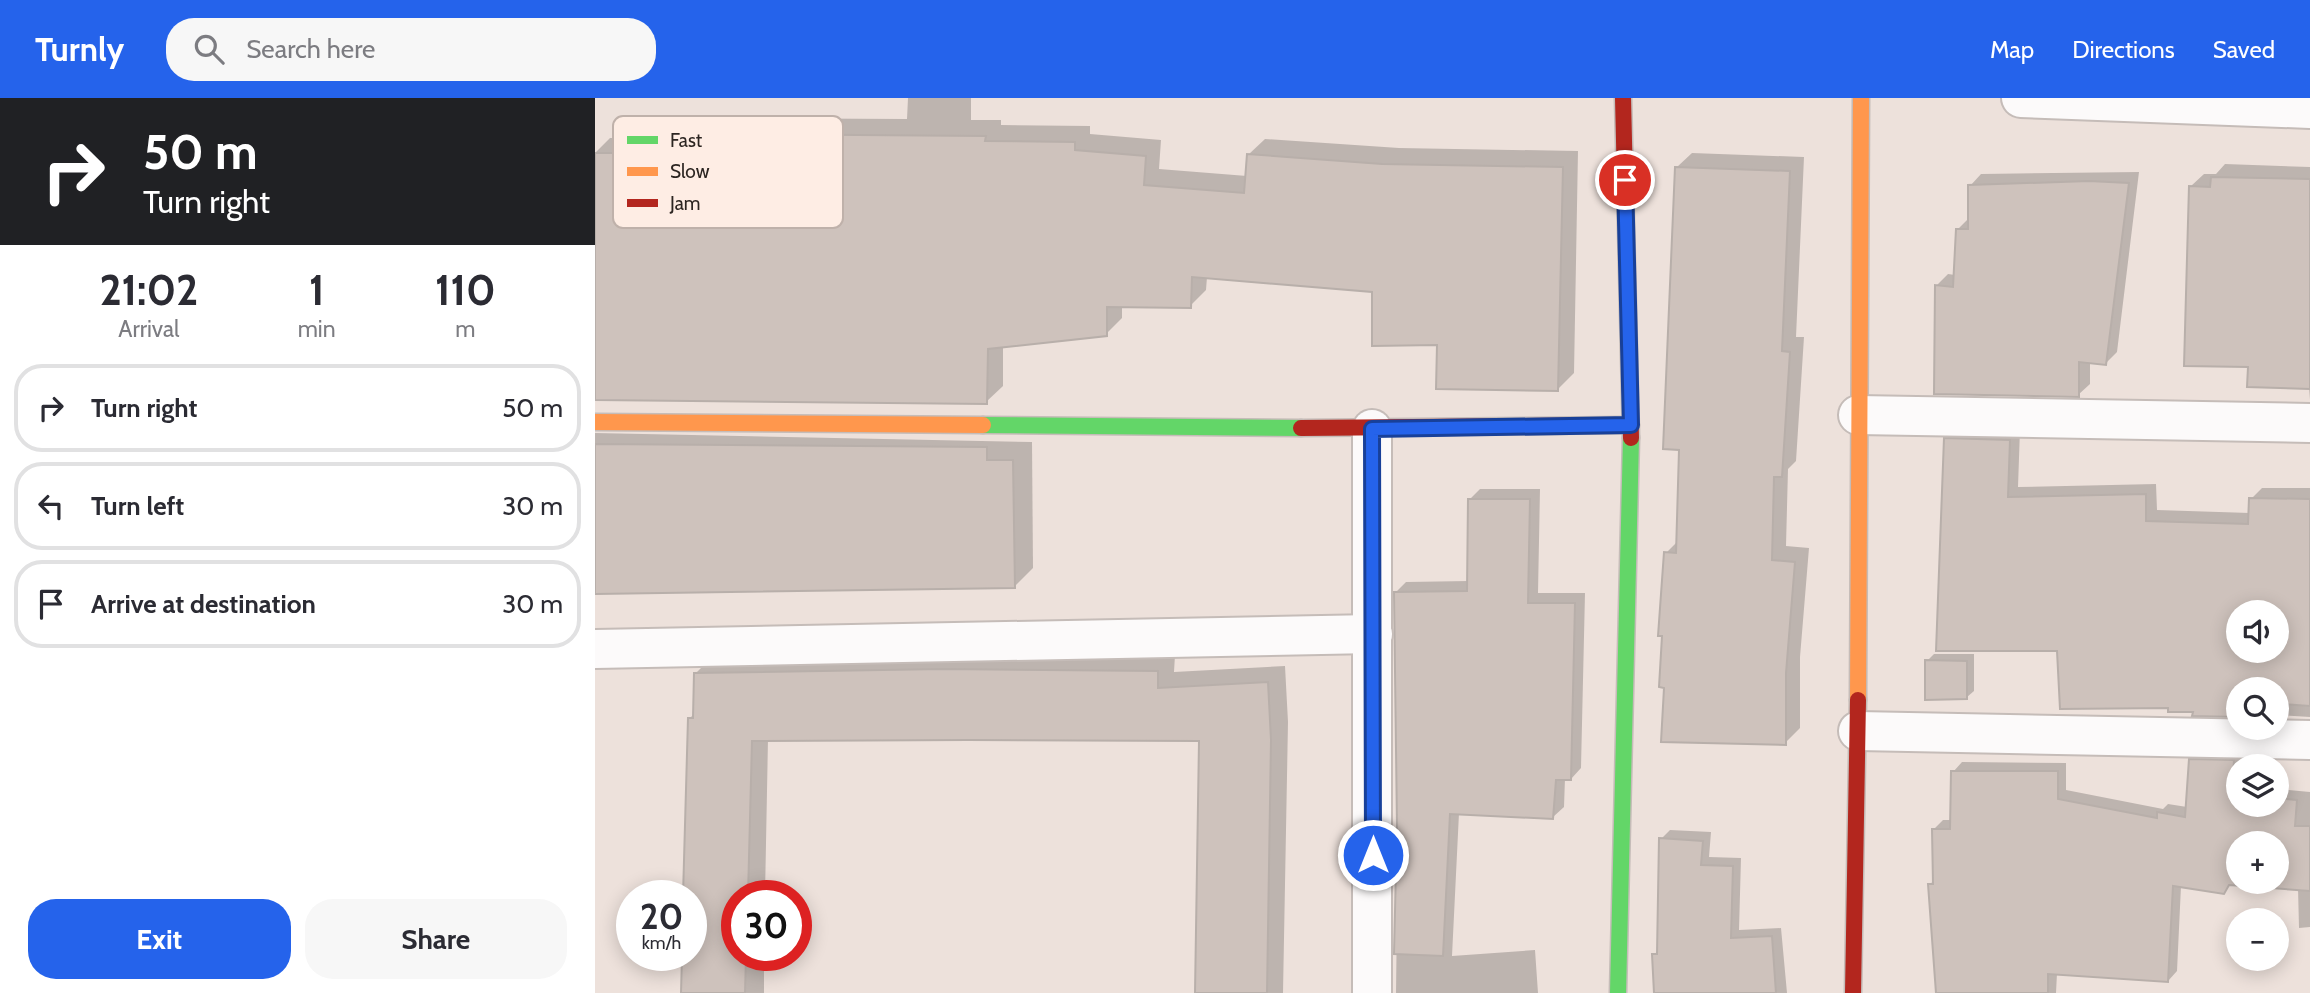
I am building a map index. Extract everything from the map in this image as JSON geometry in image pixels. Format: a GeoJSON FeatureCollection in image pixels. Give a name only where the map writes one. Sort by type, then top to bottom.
{"type":"FeatureCollection","features":[{"type":"Feature","properties":{"kind":"street"},"geometry":{"type":"LineString","coordinates":[[1618,993],[1631,425],[1623,98]]}},
{"type":"Feature","properties":{"kind":"street"},"geometry":{"type":"LineString","coordinates":[[1853,993],[1858,731],[1861,98]]}},
{"type":"Feature","properties":{"kind":"street"},"geometry":{"type":"LineString","coordinates":[[2021,98],[2310,109]]}},
{"type":"Feature","properties":{"kind":"street"},"geometry":{"type":"LineString","coordinates":[[1859,415],[2310,423]]}},
{"type":"Feature","properties":{"kind":"street"},"geometry":{"type":"LineString","coordinates":[[595,422],[1372,429],[1631,425]]}},
{"type":"Feature","properties":{"kind":"street"},"geometry":{"type":"LineString","coordinates":[[1372,429],[1372,993]]}},
{"type":"Feature","properties":{"kind":"street"},"geometry":{"type":"LineString","coordinates":[[595,649],[1373,634]]}},
{"type":"Feature","properties":{"kind":"street"},"geometry":{"type":"LineString","coordinates":[[1858,731],[2310,740]]}},
{"type":"Feature","properties":{"kind":"building"},"geometry":{"type":"Polygon","coordinates":[[[843,135],[986,136],[985,141],[1075,142],[1075,150],[1146,156],[1144,185],[1244,193],[1247,154],[1382,164],[1563,167],[1558,391],[1436,389],[1437,345],[1372,346],[1372,292],[1192,277],[1191,308],[1107,307],[1107,336],[988,349],[987,404],[595,400],[595,153],[613,153],[613,228],[843,228],[843,135]]]}},
{"type":"Feature","properties":{"kind":"building"},"geometry":{"type":"Polygon","coordinates":[[[1675,167],[1790,171],[1782,351],[1790,352],[1782,477],[1774,477],[1772,560],[1795,562],[1786,673],[1786,745],[1661,742],[1664,688],[1659,687],[1662,636],[1658,636],[1664,552],[1676,553],[1679,450],[1663,449],[1675,167]]]}},
{"type":"Feature","properties":{"kind":"building"},"geometry":{"type":"Polygon","coordinates":[[[2211,177],[2310,179],[2310,389],[2247,387],[2248,367],[2184,366],[2189,186],[2210,187],[2211,177]]]}},
{"type":"Feature","properties":{"kind":"building"},"geometry":{"type":"Polygon","coordinates":[[[2089,181],[2129,183],[2106,365],[2079,362],[2079,397],[1934,394],[1935,285],[1953,287],[1956,229],[1968,229],[1968,185],[2089,181]]]}},
{"type":"Feature","properties":{"kind":"building"},"geometry":{"type":"Polygon","coordinates":[[[1944,438],[2010,440],[2008,497],[2146,494],[2146,521],[2248,524],[2249,498],[2310,499],[2310,706],[2289,704],[2289,677],[2226,677],[2226,717],[2192,716],[2193,712],[2168,712],[2168,708],[2060,709],[2057,651],[1936,651],[1944,438]]]}},
{"type":"Feature","properties":{"kind":"building"},"geometry":{"type":"Polygon","coordinates":[[[595,444],[987,447],[987,460],[1013,460],[1015,588],[595,594],[595,444]]]}},
{"type":"Feature","properties":{"kind":"building"},"geometry":{"type":"Polygon","coordinates":[[[1468,499],[1530,499],[1528,603],[1575,603],[1571,780],[1556,780],[1553,819],[1450,814],[1443,956],[1394,954],[1397,827],[1394,592],[1467,591],[1468,499]]]}},
{"type":"Feature","properties":{"kind":"building"},"geometry":{"type":"Polygon","coordinates":[[[1925,660],[1967,661],[1967,699],[1925,700],[1925,660]]]}},
{"type":"Feature","properties":{"kind":"building"},"geometry":{"type":"Polygon","coordinates":[[[943,669],[1158,671],[1158,688],[1268,682],[1271,740],[1267,993],[1195,993],[1199,741],[968,740],[752,741],[748,880],[721,880],[721,971],[746,971],[745,993],[681,993],[682,971],[707,971],[707,880],[683,880],[688,718],[693,718],[694,673],[943,669]]]}},
{"type":"Feature","properties":{"kind":"building"},"geometry":{"type":"Polygon","coordinates":[[[2189,759],[2226,760],[2226,817],[2289,817],[2289,799],[2297,800],[2295,826],[2310,826],[2310,891],[2289,889],[2289,831],[2226,831],[2224,894],[2173,886],[2168,982],[2048,974],[2048,993],[1936,993],[1928,884],[1933,884],[1932,829],[1950,829],[1951,771],[2058,771],[2058,799],[2157,818],[2157,812],[2185,817],[2189,759]]]}},
{"type":"Feature","properties":{"kind":"building"},"geometry":{"type":"Polygon","coordinates":[[[1659,838],[1703,841],[1701,865],[1733,866],[1731,938],[1772,936],[1776,993],[1654,993],[1652,954],[1657,954],[1659,838]]]}},
{"type":"Feature","properties":{"kind":"traffic: fast"},"geometry":{"type":"LineString","coordinates":[[983,425],[1301,428]]}},
{"type":"Feature","properties":{"kind":"traffic: fast"},"geometry":{"type":"LineString","coordinates":[[1618,993],[1631,438]]}},
{"type":"Feature","properties":{"kind":"traffic: slow"},"geometry":{"type":"LineString","coordinates":[[1858,700],[1861,98]]}},
{"type":"Feature","properties":{"kind":"traffic: slow"},"geometry":{"type":"LineString","coordinates":[[595,422],[983,425]]}},
{"type":"Feature","properties":{"kind":"traffic: jam"},"geometry":{"type":"LineString","coordinates":[[1623,98],[1631,438]]}},
{"type":"Feature","properties":{"kind":"traffic: jam"},"geometry":{"type":"LineString","coordinates":[[1301,428],[1631,425]]}},
{"type":"Feature","properties":{"kind":"traffic: jam"},"geometry":{"type":"LineString","coordinates":[[1853,993],[1858,700]]}},
{"type":"Feature","properties":{"kind":"route"},"geometry":{"type":"LineString","coordinates":[[1373,855],[1372,429],[1631,425],[1625,180]]}}]}
